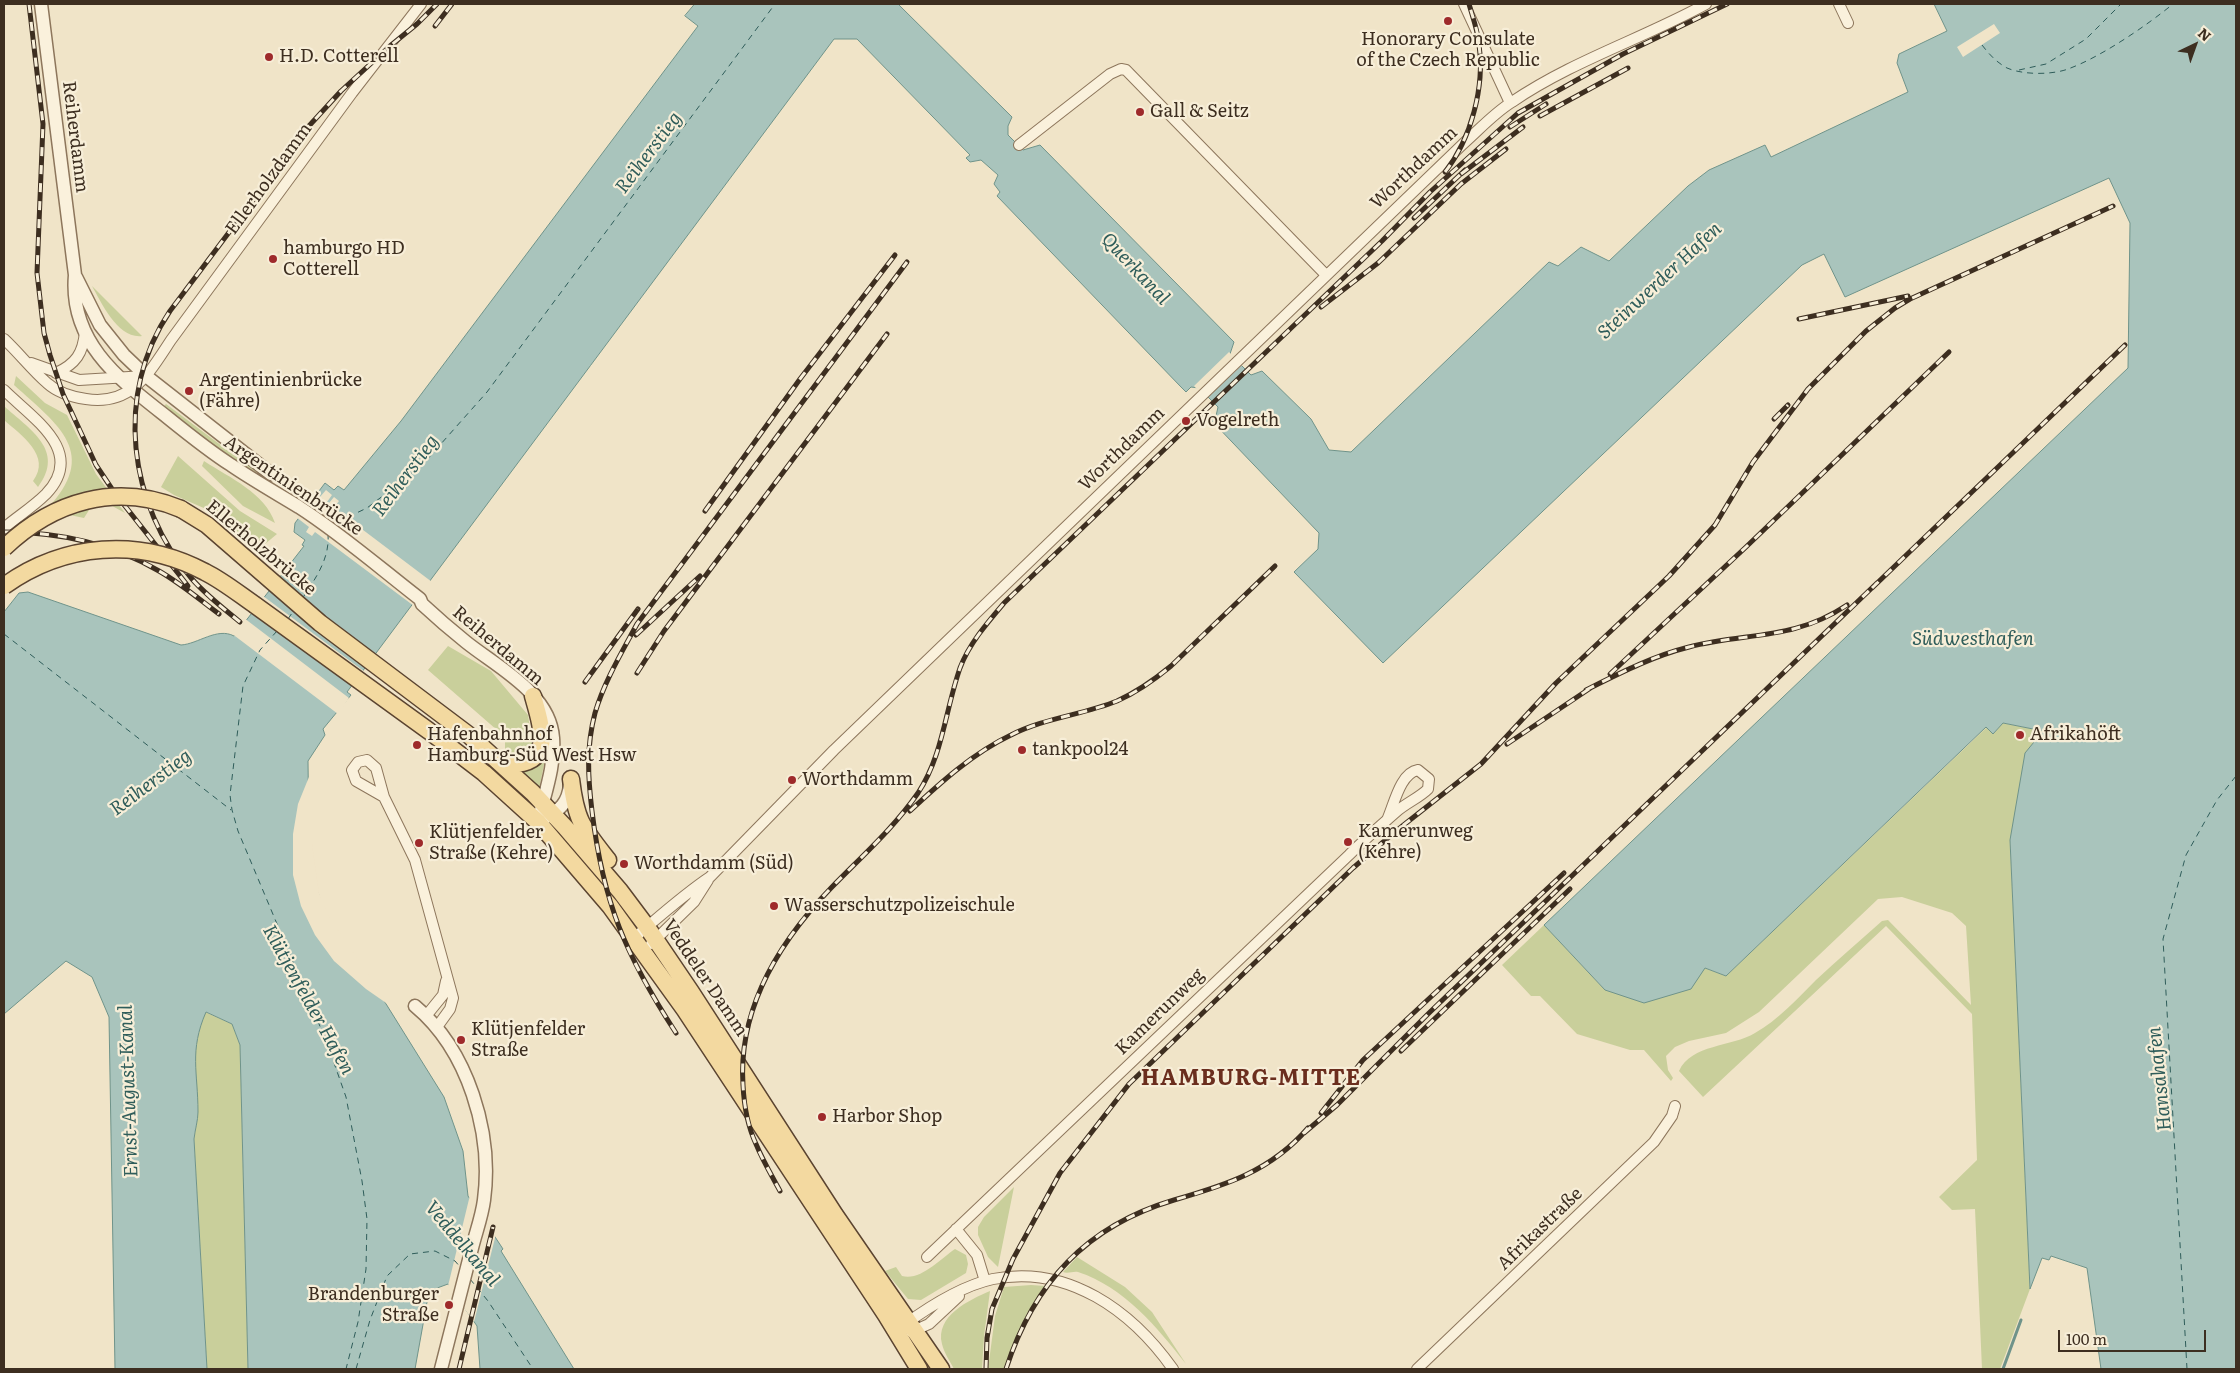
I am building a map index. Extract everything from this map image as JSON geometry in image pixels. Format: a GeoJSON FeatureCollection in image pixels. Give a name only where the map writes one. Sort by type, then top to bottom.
{"type":"FeatureCollection","features":[{"type":"Feature","properties":{"kind":"main road","name":"Ellerholzbrücke"},"geometry":{"type":"LineString","coordinates":[[4,548],[23,530],[70,505],[89,500],[122,497],[160,502],[181,510],[207,525],[320,623],[374,664]]}},
{"type":"Feature","properties":{"kind":"main road","name":"Veddeler Damm"},"geometry":{"type":"LineString","coordinates":[[4,586],[37,566],[72,554],[103,549],[156,553],[182,561],[218,579],[418,723],[484,773],[538,822],[610,906],[907,1328],[940,1369]]}},
{"type":"Feature","properties":{"kind":"main road","name":"Veddeler Damm"},"geometry":{"type":"LineString","coordinates":[[374,664],[439,712],[502,764],[548,808],[635,910],[907,1328],[919,1369]]}},
{"type":"Feature","properties":{"kind":"main road"},"geometry":{"type":"LineString","coordinates":[[502,764],[525,764],[538,753],[542,733],[533,696]]}},
{"type":"Feature","properties":{"kind":"main road"},"geometry":{"type":"LineString","coordinates":[[571,779],[574,805],[580,823],[614,868],[635,910]]}},
{"type":"Feature","properties":{"kind":"street","name":"Reiherdamm"},"geometry":{"type":"LineString","coordinates":[[41,4],[75,275],[76,301],[85,332],[102,360],[132,390]]}},
{"type":"Feature","properties":{"kind":"street","name":"Ellerholzdamm"},"geometry":{"type":"LineString","coordinates":[[132,390],[171,340],[352,93],[421,4]]}},
{"type":"Feature","properties":{"kind":"street"},"geometry":{"type":"LineString","coordinates":[[1464,4],[1510,103]]}},
{"type":"Feature","properties":{"kind":"street","name":"Worthdamm"},"geometry":{"type":"LineString","coordinates":[[638,944],[651,934],[686,892],[710,876],[834,750],[1444,161],[1510,103],[1574,66],[1706,4]]}},
{"type":"Feature","properties":{"kind":"street"},"geometry":{"type":"LineString","coordinates":[[1839,4],[1848,23]]}},
{"type":"Feature","properties":{"kind":"street"},"geometry":{"type":"LineString","coordinates":[[1019,145],[1110,74],[1121,69],[1131,74],[1326,275]]}},
{"type":"Feature","properties":{"kind":"street","name":"Reiherdamm"},"geometry":{"type":"LineString","coordinates":[[75,275],[100,325],[118,348],[144,374]]}},
{"type":"Feature","properties":{"kind":"street"},"geometry":{"type":"LineString","coordinates":[[56,373],[70,366],[80,355],[85,332]]}},
{"type":"Feature","properties":{"kind":"street"},"geometry":{"type":"LineString","coordinates":[[4,339],[48,384],[63,394],[99,400],[117,397],[132,390]]}},
{"type":"Feature","properties":{"kind":"street"},"geometry":{"type":"LineString","coordinates":[[26,361],[78,380],[118,378],[144,374]]}},
{"type":"Feature","properties":{"kind":"street","name":"Argentinienbrücke"},"geometry":{"type":"LineString","coordinates":[[144,374],[271,474]]}},
{"type":"Feature","properties":{"kind":"street"},"geometry":{"type":"LineString","coordinates":[[4,390],[53,438],[59,450],[60,463],[57,477],[47,493],[4,528]]}},
{"type":"Feature","properties":{"kind":"street","name":"Argentinienbrücke"},"geometry":{"type":"LineString","coordinates":[[132,390],[230,464],[300,508],[420,599],[433,614]]}},
{"type":"Feature","properties":{"kind":"street","name":"Reiherdamm"},"geometry":{"type":"LineString","coordinates":[[433,614],[533,696],[549,719],[553,738],[548,808]]}},
{"type":"Feature","properties":{"kind":"street","name":"Kamerunweg"},"geometry":{"type":"LineString","coordinates":[[927,1257],[1310,892],[1388,820],[1428,789],[1429,779],[1425,774],[1418,770],[1413,771],[1405,778],[1388,820]]}},
{"type":"Feature","properties":{"kind":"street"},"geometry":{"type":"LineString","coordinates":[[538,822],[548,808],[565,803],[569,794],[571,779]]}},
{"type":"Feature","properties":{"kind":"street"},"geometry":{"type":"LineString","coordinates":[[384,797],[415,860],[446,980],[452,993],[452,1004],[436,1027]]}},
{"type":"Feature","properties":{"kind":"street","name":"Worthdamm"},"geometry":{"type":"LineString","coordinates":[[638,944],[694,902],[710,876]]}},
{"type":"Feature","properties":{"kind":"street"},"geometry":{"type":"LineString","coordinates":[[426,1016],[443,995],[446,980]]}},
{"type":"Feature","properties":{"kind":"street"},"geometry":{"type":"LineString","coordinates":[[415,1006],[436,1027],[462,1068],[477,1112],[485,1161],[485,1187],[482,1210],[441,1369]]}},
{"type":"Feature","properties":{"kind":"street","name":"Afrikastraße"},"geometry":{"type":"LineString","coordinates":[[1417,1369],[1654,1142],[1672,1116],[1675,1106]]}},
{"type":"Feature","properties":{"kind":"street"},"geometry":{"type":"LineString","coordinates":[[956,1230],[977,1255],[985,1281]]}},
{"type":"Feature","properties":{"kind":"street"},"geometry":{"type":"LineString","coordinates":[[907,1328],[936,1318],[968,1288],[985,1281],[1004,1278],[1037,1277],[1060,1280],[1086,1291],[1112,1306],[1131,1321],[1173,1369]]}},
{"type":"Feature","properties":{"kind":"green space"},"geometry":{"type":"Polygon","coordinates":[[[92,286],[142,336],[125,332],[118,326],[106,311],[92,286]]]}},
{"type":"Feature","properties":{"kind":"green space"},"geometry":{"type":"Polygon","coordinates":[[[16,376],[45,403],[67,415],[96,474],[125,513],[105,502],[91,507],[84,518],[46,510],[62,490],[70,472],[72,456],[67,441],[58,427],[14,385],[16,376]]]}},
{"type":"Feature","properties":{"kind":"green space"},"geometry":{"type":"Polygon","coordinates":[[[166,404],[230,452],[257,469],[259,474],[228,456],[163,407],[166,404]]]}},
{"type":"Feature","properties":{"kind":"green space"},"geometry":{"type":"Polygon","coordinates":[[[4,406],[33,432],[41,441],[46,451],[48,462],[46,474],[38,487],[33,481],[38,472],[39,463],[37,455],[26,439],[4,420],[4,406]]]}},
{"type":"Feature","properties":{"kind":"green space"},"geometry":{"type":"Polygon","coordinates":[[[178,456],[240,511],[277,534],[265,544],[246,539],[206,509],[161,487],[178,456]]]}},
{"type":"Feature","properties":{"kind":"green space"},"geometry":{"type":"Polygon","coordinates":[[[204,461],[246,487],[263,503],[275,523],[243,506],[202,466],[204,461]]]}},
{"type":"Feature","properties":{"kind":"green space"},"geometry":{"type":"Polygon","coordinates":[[[448,646],[491,671],[528,715],[533,748],[512,759],[505,754],[505,737],[428,670],[448,646]]]}},
{"type":"Feature","properties":{"kind":"green space"},"geometry":{"type":"Polygon","coordinates":[[[2003,723],[2044,731],[2010,840],[2030,1289],[2000,1369],[1982,1369],[1975,1209],[1952,1210],[1939,1197],[1977,1160],[1972,1014],[1886,926],[1703,1097],[1679,1071],[1685,1062],[1702,1051],[1746,1038],[1772,1022],[1882,921],[1888,920],[1971,1005],[1966,926],[1952,913],[1902,897],[1878,899],[1759,1012],[1726,1033],[1689,1041],[1675,1047],[1666,1056],[1668,1070],[1673,1078],[1671,1081],[1644,1050],[1630,1050],[1577,1034],[1540,996],[1531,996],[1502,965],[1544,925],[1605,990],[1705,968],[1726,976],[1987,727],[1993,734],[2003,723]]]}},
{"type":"Feature","properties":{"kind":"green space"},"geometry":{"type":"Polygon","coordinates":[[[547,750],[539,789],[519,770],[547,750]]]}},
{"type":"Feature","properties":{"kind":"green space"},"geometry":{"type":"Polygon","coordinates":[[[205,1012],[232,1024],[240,1045],[248,1369],[207,1369],[194,1139],[198,1113],[194,1054],[205,1012]]]}},
{"type":"Feature","properties":{"kind":"green space"},"geometry":{"type":"Polygon","coordinates":[[[1014,1187],[998,1267],[988,1257],[978,1235],[978,1227],[984,1217],[1014,1187]]]}},
{"type":"Feature","properties":{"kind":"green space"},"geometry":{"type":"Polygon","coordinates":[[[955,1249],[966,1255],[968,1264],[966,1273],[921,1300],[908,1299],[885,1271],[896,1267],[902,1276],[916,1275],[930,1268],[955,1249]]]}},
{"type":"Feature","properties":{"kind":"green space"},"geometry":{"type":"Polygon","coordinates":[[[1077,1257],[1125,1287],[1152,1312],[1186,1364],[1151,1323],[1125,1298],[1095,1279],[1078,1272],[1063,1272],[1077,1257]]]}},
{"type":"Feature","properties":{"kind":"green space"},"geometry":{"type":"Polygon","coordinates":[[[1045,1286],[1027,1314],[1004,1369],[988,1369],[995,1316],[1004,1287],[1045,1286]]]}},
{"type":"Feature","properties":{"kind":"green space"},"geometry":{"type":"Polygon","coordinates":[[[990,1291],[982,1369],[954,1369],[942,1344],[941,1334],[944,1325],[949,1317],[964,1304],[990,1291]]]}},
{"type":"Feature","properties":{"kind":"water"},"geometry":{"type":"Polygon","coordinates":[[[695,4],[898,4],[1012,117],[1008,126],[1008,135],[1023,150],[1040,145],[1234,342],[1230,354],[1251,375],[1262,371],[1311,419],[1329,450],[1351,452],[1549,262],[1558,266],[1581,247],[1609,261],[1688,186],[1709,170],[1765,145],[1771,157],[1908,92],[1897,63],[1899,54],[1947,31],[1934,4],[2236,4],[2236,1369],[2101,1369],[2087,1268],[2051,1256],[2049,1260],[2042,1258],[2030,1289],[2010,840],[2025,753],[2043,731],[2003,723],[1993,734],[1986,727],[1726,976],[1705,968],[1691,989],[1644,1003],[1605,990],[1544,925],[2128,368],[2130,223],[2109,178],[1845,297],[1824,254],[1802,265],[1383,663],[1294,572],[1318,549],[1319,533],[1211,420],[1216,416],[1218,407],[1199,388],[1191,387],[1186,392],[1181,387],[997,196],[1000,192],[994,184],[998,175],[981,160],[970,162],[966,158],[970,155],[857,39],[834,39],[347,692],[351,695],[323,729],[325,735],[308,761],[309,844],[315,885],[328,919],[378,991],[444,1097],[463,1151],[468,1196],[503,1249],[501,1251],[574,1369],[480,1369],[477,1326],[448,1284],[429,1291],[415,1369],[248,1369],[240,1045],[232,1024],[206,1012],[196,1050],[198,1118],[194,1139],[207,1369],[115,1369],[109,1017],[92,977],[66,961],[4,1014],[4,612],[19,593],[28,592],[181,645],[221,633],[234,636],[304,546],[302,545],[305,540],[294,532],[295,523],[325,483],[334,490],[338,486],[344,490],[401,421],[698,26],[685,16],[695,4]]]}},
{"type":"Feature","properties":{"kind":"pier"},"geometry":{"type":"Polygon","coordinates":[[[1994,24],[2000,33],[1963,57],[1957,47],[1994,24]]]}},
{"type":"Feature","properties":{"kind":"pier"},"geometry":{"type":"Polygon","coordinates":[[[1229,352],[1242,365],[1206,399],[1194,386],[1229,352]]]}},
{"type":"Feature","properties":{"kind":"pier"},"geometry":{"type":"Polygon","coordinates":[[[326,490],[332,495],[327,502],[329,503],[334,497],[339,501],[334,508],[432,582],[413,608],[414,606],[315,532],[312,536],[306,532],[309,527],[296,517],[314,493],[320,497],[326,490]]]}},
{"type":"Feature","properties":{"kind":"pier"},"geometry":{"type":"Polygon","coordinates":[[[263,596],[365,672],[354,687],[260,600],[263,596]]]}},
{"type":"Feature","properties":{"kind":"pier"},"geometry":{"type":"Polygon","coordinates":[[[244,618],[349,698],[338,714],[231,633],[244,618]]]}},
{"type":"Feature","properties":{"kind":"pier"},"geometry":{"type":"Polygon","coordinates":[[[311,772],[312,844],[319,893],[331,920],[389,1005],[366,989],[334,961],[315,935],[301,906],[293,875],[293,834],[298,804],[311,772]]]}},
{"type":"Feature","properties":{"kind":"pier"},"geometry":{"type":"Polygon","coordinates":[[[470,1195],[496,1234],[474,1322],[448,1286],[470,1195]]]}},
{"type":"Feature","properties":{"kind":"waterway"},"geometry":{"type":"LineString","coordinates":[[2003,1369],[2021,1320]]}},
{"type":"Feature","properties":{"kind":"ferry route"},"geometry":{"type":"LineString","coordinates":[[326,518],[350,516],[367,508],[384,495],[424,463],[487,392],[775,4]]}},
{"type":"Feature","properties":{"kind":"ferry route"},"geometry":{"type":"LineString","coordinates":[[2019,70],[2046,64],[2086,39],[2121,4]]}},
{"type":"Feature","properties":{"kind":"ferry route"},"geometry":{"type":"LineString","coordinates":[[1982,45],[1990,55],[2007,68],[2021,72],[2038,73],[2061,71],[2081,64],[2109,49],[2173,4]]}},
{"type":"Feature","properties":{"kind":"ferry route"},"geometry":{"type":"LineString","coordinates":[[302,599],[324,560],[327,552],[328,534]]}},
{"type":"Feature","properties":{"kind":"ferry route"},"geometry":{"type":"LineString","coordinates":[[288,619],[294,610]]}},
{"type":"Feature","properties":{"kind":"ferry route"},"geometry":{"type":"LineString","coordinates":[[277,631],[260,650],[243,686],[230,795],[238,831],[327,1043],[346,1097],[362,1181],[367,1219],[366,1269],[358,1322],[346,1369]]}},
{"type":"Feature","properties":{"kind":"ferry route"},"geometry":{"type":"LineString","coordinates":[[4,634],[231,810]]}},
{"type":"Feature","properties":{"kind":"ferry route"},"geometry":{"type":"LineString","coordinates":[[2187,1369],[2163,939],[2186,855],[2217,800],[2236,776]]}},
{"type":"Feature","properties":{"kind":"ferry route"},"geometry":{"type":"LineString","coordinates":[[356,1369],[370,1320],[387,1276],[410,1254],[435,1251],[455,1261],[461,1268]]}},
{"type":"Feature","properties":{"kind":"ferry route"},"geometry":{"type":"LineString","coordinates":[[470,1279],[488,1301],[533,1369]]}},
{"type":"Feature","properties":{"kind":"railway"},"geometry":{"type":"LineString","coordinates":[[29,4],[43,124],[37,273],[44,333],[50,355],[63,394],[96,465],[114,492],[188,586]]}},
{"type":"Feature","properties":{"kind":"railway"},"geometry":{"type":"LineString","coordinates":[[240,622],[192,579],[170,549],[154,517],[142,483],[136,448],[135,412],[141,377],[152,343],[170,311],[308,127],[341,91],[437,4]]}},
{"type":"Feature","properties":{"kind":"railway"},"geometry":{"type":"LineString","coordinates":[[435,26],[452,4]]}},
{"type":"Feature","properties":{"kind":"railway"},"geometry":{"type":"LineString","coordinates":[[1445,172],[1454,159],[1469,128],[1478,95],[1480,78],[1479,45],[1469,4]]}},
{"type":"Feature","properties":{"kind":"railway"},"geometry":{"type":"LineString","coordinates":[[780,1191],[753,1137],[744,1100],[743,1057],[747,1029],[755,1003],[779,954],[812,909],[887,831],[918,793],[933,763],[960,668],[973,642],[985,626],[1004,603],[1382,241],[1430,192],[1518,113],[1623,54],[1727,4]]}},
{"type":"Feature","properties":{"kind":"railway"},"geometry":{"type":"LineString","coordinates":[[1540,116],[1628,68]]}},
{"type":"Feature","properties":{"kind":"railway"},"geometry":{"type":"LineString","coordinates":[[1510,127],[1546,104]]}},
{"type":"Feature","properties":{"kind":"railway"},"geometry":{"type":"LineString","coordinates":[[1461,174],[1523,127]]}},
{"type":"Feature","properties":{"kind":"railway"},"geometry":{"type":"LineString","coordinates":[[1321,307],[1378,263],[1461,184],[1506,149]]}},
{"type":"Feature","properties":{"kind":"railway"},"geometry":{"type":"LineString","coordinates":[[1414,218],[1465,170]]}},
{"type":"Feature","properties":{"kind":"railway"},"geometry":{"type":"LineString","coordinates":[[986,1369],[987,1338],[992,1309],[1013,1259],[1060,1173],[1129,1084],[1353,868],[1396,831],[1481,764],[1556,683],[1669,576],[1715,525],[1753,462],[1808,389],[1866,331],[1895,308],[1910,299],[2113,206]]}},
{"type":"Feature","properties":{"kind":"railway"},"geometry":{"type":"LineString","coordinates":[[705,511],[800,379],[895,255]]}},
{"type":"Feature","properties":{"kind":"railway"},"geometry":{"type":"LineString","coordinates":[[676,1033],[643,979],[630,953],[619,928],[603,874],[592,811],[589,774],[590,738],[595,713],[608,679],[637,624],[907,262]]}},
{"type":"Feature","properties":{"kind":"railway"},"geometry":{"type":"LineString","coordinates":[[1799,319],[1908,296]]}},
{"type":"Feature","properties":{"kind":"railway"},"geometry":{"type":"LineString","coordinates":[[637,673],[664,631],[887,334]]}},
{"type":"Feature","properties":{"kind":"railway"},"geometry":{"type":"LineString","coordinates":[[1872,588],[2125,345]]}},
{"type":"Feature","properties":{"kind":"railway"},"geometry":{"type":"LineString","coordinates":[[1610,674],[1746,547],[1949,352]]}},
{"type":"Feature","properties":{"kind":"railway"},"geometry":{"type":"LineString","coordinates":[[1774,419],[1788,405]]}},
{"type":"Feature","properties":{"kind":"railway"},"geometry":{"type":"LineString","coordinates":[[4,532],[65,537],[103,546],[122,553],[141,561],[167,576],[219,614]]}},
{"type":"Feature","properties":{"kind":"railway"},"geometry":{"type":"LineString","coordinates":[[910,811],[958,769],[997,742],[1037,724],[1117,701],[1145,685],[1171,666],[1275,566]]}},
{"type":"Feature","properties":{"kind":"railway"},"geometry":{"type":"LineString","coordinates":[[636,635],[700,576]]}},
{"type":"Feature","properties":{"kind":"railway"},"geometry":{"type":"LineString","coordinates":[[1304,1133],[1337,1105],[1429,1013],[1877,583]]}},
{"type":"Feature","properties":{"kind":"railway"},"geometry":{"type":"LineString","coordinates":[[1586,690],[1662,655],[1710,642],[1770,634],[1808,625],[1827,617],[1847,605]]}},
{"type":"Feature","properties":{"kind":"railway"},"geometry":{"type":"LineString","coordinates":[[585,682],[638,609]]}},
{"type":"Feature","properties":{"kind":"railway"},"geometry":{"type":"LineString","coordinates":[[1507,744],[1592,687]]}},
{"type":"Feature","properties":{"kind":"railway"},"geometry":{"type":"LineString","coordinates":[[1321,1113],[1363,1060],[1564,873]]}},
{"type":"Feature","properties":{"kind":"railway"},"geometry":{"type":"LineString","coordinates":[[1401,1051],[1570,889]]}},
{"type":"Feature","properties":{"kind":"railway"},"geometry":{"type":"LineString","coordinates":[[1006,1369],[1018,1338],[1032,1310],[1048,1285],[1068,1262],[1090,1242],[1115,1225],[1143,1211],[1229,1182],[1263,1166],[1294,1143],[1308,1128]]}},
{"type":"Feature","properties":{"kind":"railway"},"geometry":{"type":"LineString","coordinates":[[459,1369],[493,1227]]}},
{"type":"Feature","properties":{"kind":"place","name":"Honorary Consulate of the Czech Republic"},"geometry":{"type":"Point","coordinates":[1448,21]}},
{"type":"Feature","properties":{"kind":"place","name":"H.D. Cotterell"},"geometry":{"type":"Point","coordinates":[269,57]}},
{"type":"Feature","properties":{"kind":"place","name":"Gall & Seitz"},"geometry":{"type":"Point","coordinates":[1140,112]}},
{"type":"Feature","properties":{"kind":"place","name":"hamburgo HD Cotterell"},"geometry":{"type":"Point","coordinates":[273,259]}},
{"type":"Feature","properties":{"kind":"place","name":"Argentinienbrücke (Fähre)"},"geometry":{"type":"Point","coordinates":[189,391]}},
{"type":"Feature","properties":{"kind":"place","name":"Vogelreth"},"geometry":{"type":"Point","coordinates":[1186,421]}},
{"type":"Feature","properties":{"kind":"place","name":"Afrikahöft"},"geometry":{"type":"Point","coordinates":[2020,735]}},
{"type":"Feature","properties":{"kind":"place","name":"Hafenbahnhof Hamburg-Süd West Hsw"},"geometry":{"type":"Point","coordinates":[417,745]}},
{"type":"Feature","properties":{"kind":"place","name":"tankpool24"},"geometry":{"type":"Point","coordinates":[1022,750]}},
{"type":"Feature","properties":{"kind":"place","name":"Worthdamm"},"geometry":{"type":"Point","coordinates":[792,780]}},
{"type":"Feature","properties":{"kind":"place","name":"Kamerunweg (Kehre)"},"geometry":{"type":"Point","coordinates":[1348,842]}},
{"type":"Feature","properties":{"kind":"place","name":"Klütjenfelder Straße (Kehre)"},"geometry":{"type":"Point","coordinates":[419,843]}},
{"type":"Feature","properties":{"kind":"place","name":"Worthdamm (Süd)"},"geometry":{"type":"Point","coordinates":[624,864]}},
{"type":"Feature","properties":{"kind":"place","name":"Wasserschutzpolizeischule"},"geometry":{"type":"Point","coordinates":[774,906]}},
{"type":"Feature","properties":{"kind":"place","name":"Klütjenfelder Straße"},"geometry":{"type":"Point","coordinates":[461,1040]}},
{"type":"Feature","properties":{"kind":"place","name":"Harbor Shop"},"geometry":{"type":"Point","coordinates":[822,1117]}},
{"type":"Feature","properties":{"kind":"place","name":"Brandenburger Straße"},"geometry":{"type":"Point","coordinates":[449,1305]}},
{"type":"Feature","properties":{"kind":"district","name":"HAMBURG-MITTE"},"geometry":{"type":"Point","coordinates":[1251,1079]}},
{"type":"Feature","properties":{"kind":"water label","name":"Reiherstieg"},"geometry":{"type":"Point","coordinates":[649,153]}},
{"type":"Feature","properties":{"kind":"water label","name":"Querkanal"},"geometry":{"type":"Point","coordinates":[1135,269]}},
{"type":"Feature","properties":{"kind":"water label","name":"Steinwerder Hafen"},"geometry":{"type":"Point","coordinates":[1660,281]}},
{"type":"Feature","properties":{"kind":"water label","name":"Reiherstieg"},"geometry":{"type":"Point","coordinates":[406,476]}},
{"type":"Feature","properties":{"kind":"water label","name":"Südwesthafen"},"geometry":{"type":"Point","coordinates":[1973,639]}},
{"type":"Feature","properties":{"kind":"water label","name":"Reiherstieg"},"geometry":{"type":"Point","coordinates":[151,783]}},
{"type":"Feature","properties":{"kind":"water label","name":"Klütjenfelder Hafen"},"geometry":{"type":"Point","coordinates":[308,1000]}},
{"type":"Feature","properties":{"kind":"water label","name":"Hansahafen"},"geometry":{"type":"Point","coordinates":[2160,1079]}},
{"type":"Feature","properties":{"kind":"water label","name":"Ernst-August-Kanal"},"geometry":{"type":"Point","coordinates":[129,1091]}},
{"type":"Feature","properties":{"kind":"water label","name":"Veddelkanal"},"geometry":{"type":"Point","coordinates":[462,1244]}}]}
